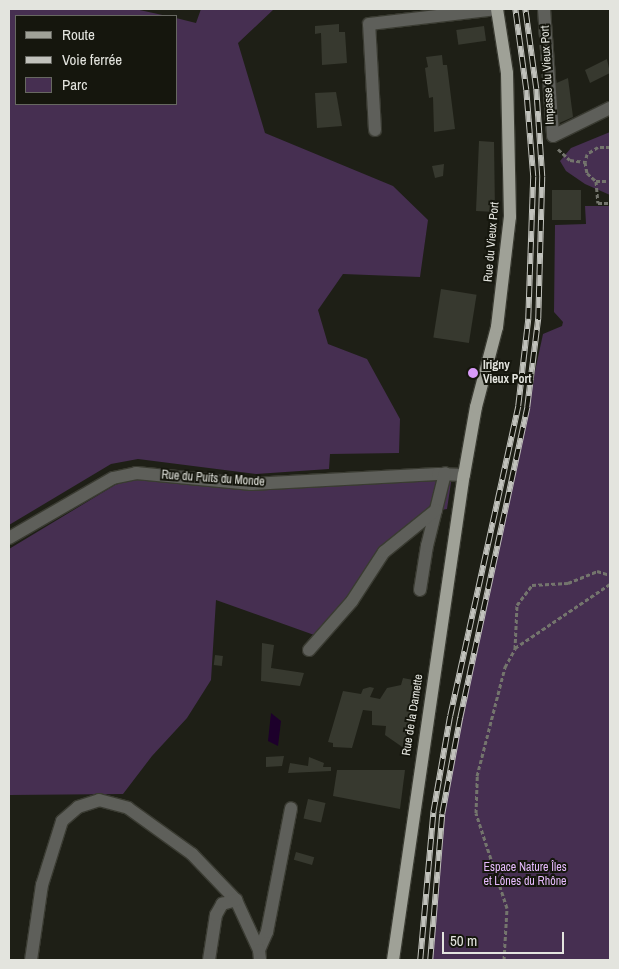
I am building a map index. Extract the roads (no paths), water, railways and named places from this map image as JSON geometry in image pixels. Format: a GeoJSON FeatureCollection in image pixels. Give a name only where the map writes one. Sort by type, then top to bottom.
{"type":"FeatureCollection","features":[{"type":"Feature","properties":{"kind":"main road","name":"Rue du Vieux Port"},"geometry":{"type":"LineString","coordinates":[[464,475],[476,407],[497,327],[510,217],[507,73],[497,9]]}},
{"type":"Feature","properties":{"kind":"main road","name":"Rue de la Damette"},"geometry":{"type":"LineString","coordinates":[[393,960],[464,475]]}},
{"type":"Feature","properties":{"kind":"street","name":"Rue du Vieux Port"},"geometry":{"type":"LineString","coordinates":[[376,130],[369,24],[497,9]]}},
{"type":"Feature","properties":{"kind":"street","name":"Impasse du Vieux Port"},"geometry":{"type":"LineString","coordinates":[[544,9],[553,136],[610,108]]}},
{"type":"Feature","properties":{"kind":"street","name":"Rue du Puits du Monde"},"geometry":{"type":"LineString","coordinates":[[9,538],[113,478],[136,473],[251,484],[446,473],[464,475]]}},
{"type":"Feature","properties":{"kind":"street"},"geometry":{"type":"LineString","coordinates":[[420,590],[436,510],[446,473]]}},
{"type":"Feature","properties":{"kind":"street"},"geometry":{"type":"LineString","coordinates":[[309,650],[352,601],[384,552],[436,510]]}},
{"type":"Feature","properties":{"kind":"street"},"geometry":{"type":"LineString","coordinates":[[31,960],[42,885],[62,821],[78,807],[99,800],[128,808],[157,826],[192,854],[236,900],[259,955]]}},
{"type":"Feature","properties":{"kind":"street"},"geometry":{"type":"LineString","coordinates":[[259,955],[267,932],[291,808]]}},
{"type":"Feature","properties":{"kind":"street"},"geometry":{"type":"LineString","coordinates":[[208,960],[216,915],[222,904],[236,900]]}},
{"type":"Feature","properties":{"kind":"railway"},"geometry":{"type":"LineString","coordinates":[[420,960],[433,813],[450,716],[518,406],[528,319],[533,177],[526,90],[515,9]]}},
{"type":"Feature","properties":{"kind":"railway"},"geometry":{"type":"LineString","coordinates":[[430,960],[442,814],[460,718],[527,407],[538,319],[542,177],[536,89],[525,9]]}},
{"type":"Feature","properties":{"kind":"place","name":"Irigny Vieux Port"},"geometry":{"type":"Point","coordinates":[473,373]}},
{"type":"Feature","properties":{"kind":"park label","name":"Espace Nature Îles et Lônes du Rhône"},"geometry":{"type":"Point","coordinates":[525,875]}}]}
